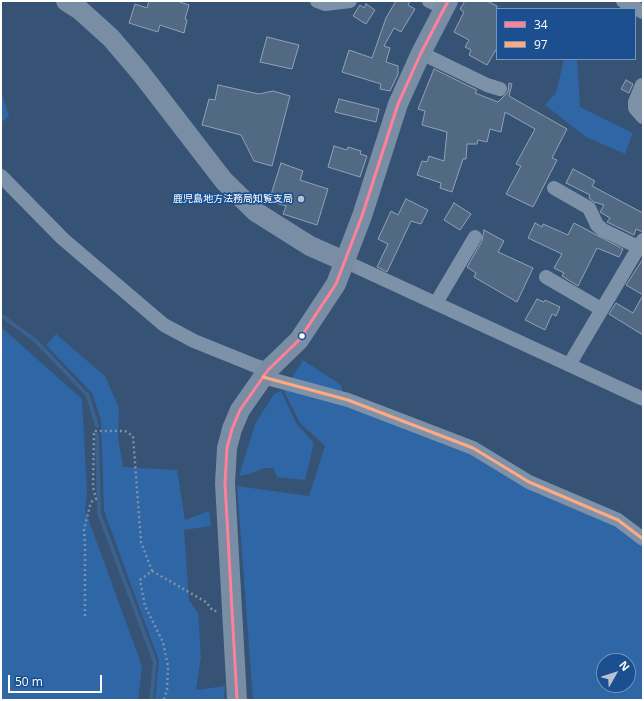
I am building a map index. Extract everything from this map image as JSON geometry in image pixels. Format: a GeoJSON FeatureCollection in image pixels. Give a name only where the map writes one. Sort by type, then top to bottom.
{"type":"FeatureCollection","features":[{"type":"Feature","properties":{"kind":"main road"},"geometry":{"type":"LineString","coordinates":[[66,1],[80,10],[111,38],[140,72],[224,181],[256,212],[310,246],[344,261]]}},
{"type":"Feature","properties":{"kind":"main road"},"geometry":{"type":"LineString","coordinates":[[237,700],[234,613],[225,483],[227,448],[232,429],[240,410],[266,373],[300,340],[336,284],[362,216],[398,104],[421,53],[440,3]]}},
{"type":"Feature","properties":{"kind":"street"},"geometry":{"type":"LineString","coordinates":[[317,1],[325,4],[350,1]]}},
{"type":"Feature","properties":{"kind":"street"},"geometry":{"type":"LineString","coordinates":[[623,1],[636,8]]}},
{"type":"Feature","properties":{"kind":"street"},"geometry":{"type":"LineString","coordinates":[[421,53],[487,85],[500,89]]}},
{"type":"Feature","properties":{"kind":"street"},"geometry":{"type":"LineString","coordinates":[[642,85],[634,102],[635,108],[643,117]]}},
{"type":"Feature","properties":{"kind":"street"},"geometry":{"type":"LineString","coordinates":[[1,176],[63,239],[164,325],[194,341],[256,366],[266,373],[348,400],[473,448],[529,482],[618,520],[643,539]]}},
{"type":"Feature","properties":{"kind":"street"},"geometry":{"type":"LineString","coordinates":[[554,188],[589,208],[597,225],[603,230],[641,243],[569,365]]}},
{"type":"Feature","properties":{"kind":"street"},"geometry":{"type":"LineString","coordinates":[[436,303],[475,237]]}},
{"type":"Feature","properties":{"kind":"street"},"geometry":{"type":"LineString","coordinates":[[344,261],[643,399]]}},
{"type":"Feature","properties":{"kind":"street"},"geometry":{"type":"LineString","coordinates":[[546,277],[602,308]]}},
{"type":"Feature","properties":{"kind":"path"},"geometry":{"type":"LineString","coordinates":[[85,616],[84,530],[91,502],[96,498],[93,488],[94,431],[125,431],[133,436],[141,542],[152,571],[206,602],[213,611],[234,613]]}},
{"type":"Feature","properties":{"kind":"path"},"geometry":{"type":"LineString","coordinates":[[152,571],[140,580],[146,606],[164,648],[168,666],[167,690],[164,700]]}},
{"type":"Feature","properties":{"kind":"shaded area"},"geometry":{"type":"Polygon","coordinates":[[[564,60],[577,60],[580,107],[633,133],[625,154],[586,137],[545,105],[556,93],[564,60]]]}},
{"type":"Feature","properties":{"kind":"shaded area"},"geometry":{"type":"Polygon","coordinates":[[[1,92],[9,116],[1,123],[1,92]]]}},
{"type":"Feature","properties":{"kind":"shaded area"},"geometry":{"type":"Polygon","coordinates":[[[1,327],[82,399],[87,494],[85,510],[142,666],[138,700],[1,700],[1,327]]]}},
{"type":"Feature","properties":{"kind":"shaded area"},"geometry":{"type":"Polygon","coordinates":[[[56,334],[105,376],[119,408],[118,438],[123,467],[177,470],[185,520],[209,511],[211,526],[184,530],[189,600],[198,613],[201,657],[196,690],[225,686],[224,700],[155,700],[159,661],[104,511],[101,420],[92,393],[46,345],[56,334]]]}},
{"type":"Feature","properties":{"kind":"shaded area"},"geometry":{"type":"Polygon","coordinates":[[[303,360],[341,385],[345,403],[470,452],[620,527],[643,545],[643,700],[253,700],[237,486],[309,496],[325,446],[300,423],[284,391],[303,360]]]}},
{"type":"Feature","properties":{"kind":"shaded area"},"geometry":{"type":"Polygon","coordinates":[[[281,391],[296,423],[314,443],[305,480],[277,477],[273,468],[264,468],[250,474],[239,476],[255,424],[274,394],[281,391]]]}},
{"type":"Feature","properties":{"kind":"building"},"geometry":{"type":"Polygon","coordinates":[[[149,1],[177,1],[189,5],[185,19],[187,20],[184,33],[160,25],[158,32],[129,23],[135,4],[147,8],[149,1]]]}},
{"type":"Feature","properties":{"kind":"building"},"geometry":{"type":"Polygon","coordinates":[[[396,1],[410,1],[408,5],[415,9],[401,32],[394,28],[384,46],[390,48],[386,62],[398,66],[398,74],[390,91],[380,89],[381,84],[342,72],[349,50],[372,58],[386,18],[396,1]]]}},
{"type":"Feature","properties":{"kind":"building"},"geometry":{"type":"Polygon","coordinates":[[[465,1],[487,1],[497,6],[496,50],[487,65],[469,55],[471,50],[465,47],[469,40],[454,32],[464,12],[460,9],[465,1]]]}},
{"type":"Feature","properties":{"kind":"building"},"geometry":{"type":"Polygon","coordinates":[[[366,4],[375,10],[366,24],[353,16],[360,5],[364,8],[366,4]]]}},
{"type":"Feature","properties":{"kind":"building"},"geometry":{"type":"Polygon","coordinates":[[[267,37],[299,45],[292,69],[260,62],[267,37]]]}},
{"type":"Feature","properties":{"kind":"building"},"geometry":{"type":"Polygon","coordinates":[[[434,69],[477,90],[475,93],[498,102],[508,92],[509,83],[512,84],[509,96],[567,129],[552,158],[557,160],[533,207],[506,194],[521,166],[516,164],[535,129],[505,112],[501,132],[490,129],[487,142],[478,140],[477,144],[467,144],[466,159],[463,159],[452,192],[440,188],[441,183],[417,175],[422,161],[427,162],[429,156],[444,161],[447,132],[422,125],[425,111],[418,109],[434,69]]]}},
{"type":"Feature","properties":{"kind":"building"},"geometry":{"type":"Polygon","coordinates":[[[626,80],[633,84],[629,93],[621,89],[626,80]]]}},
{"type":"Feature","properties":{"kind":"building"},"geometry":{"type":"Polygon","coordinates":[[[218,85],[259,94],[273,91],[290,96],[272,166],[254,161],[241,135],[202,125],[209,99],[215,100],[218,85]]]}},
{"type":"Feature","properties":{"kind":"building"},"geometry":{"type":"Polygon","coordinates":[[[339,99],[379,109],[376,122],[335,112],[339,99]]]}},
{"type":"Feature","properties":{"kind":"building"},"geometry":{"type":"Polygon","coordinates":[[[334,146],[347,150],[348,147],[361,151],[360,154],[367,156],[360,177],[328,167],[334,146]]]}},
{"type":"Feature","properties":{"kind":"building"},"geometry":{"type":"Polygon","coordinates":[[[281,163],[303,171],[300,180],[328,189],[317,225],[283,214],[286,206],[269,201],[281,163]]]}},
{"type":"Feature","properties":{"kind":"building"},"geometry":{"type":"Polygon","coordinates":[[[573,169],[595,181],[592,186],[643,213],[643,232],[636,229],[634,235],[607,222],[610,218],[600,212],[604,205],[594,202],[589,198],[590,195],[566,183],[573,169]]]}},
{"type":"Feature","properties":{"kind":"building"},"geometry":{"type":"Polygon","coordinates":[[[406,199],[428,210],[421,224],[411,221],[387,272],[377,267],[388,244],[378,239],[391,211],[398,215],[406,199]]]}},
{"type":"Feature","properties":{"kind":"building"},"geometry":{"type":"Polygon","coordinates":[[[454,203],[471,214],[460,230],[444,220],[454,203]]]}},
{"type":"Feature","properties":{"kind":"building"},"geometry":{"type":"Polygon","coordinates":[[[535,223],[542,227],[543,224],[568,235],[574,223],[623,249],[619,257],[597,248],[578,286],[562,276],[564,273],[554,268],[562,254],[528,238],[535,223]]]}},
{"type":"Feature","properties":{"kind":"building"},"geometry":{"type":"Polygon","coordinates":[[[484,230],[504,241],[498,252],[533,268],[517,302],[474,277],[476,273],[467,267],[482,241],[484,230]]]}},
{"type":"Feature","properties":{"kind":"building"},"geometry":{"type":"Polygon","coordinates":[[[643,259],[643,295],[626,285],[643,259]]]}},
{"type":"Feature","properties":{"kind":"building"},"geometry":{"type":"Polygon","coordinates":[[[643,295],[643,335],[609,314],[616,303],[633,313],[643,295]]]}},
{"type":"Feature","properties":{"kind":"building"},"geometry":{"type":"Polygon","coordinates":[[[537,299],[544,302],[545,300],[560,307],[556,316],[552,314],[545,330],[525,320],[537,299]]]}},
{"type":"Feature","properties":{"kind":"waterway"},"geometry":{"type":"LineString","coordinates":[[1,315],[36,341],[88,396],[97,426]]}},
{"type":"Feature","properties":{"kind":"waterway"},"geometry":{"type":"LineString","coordinates":[[97,435],[99,513],[155,662],[151,700]]}},
{"type":"Feature","properties":{"kind":"transit line","name":"34"},"geometry":{"type":"LineString","coordinates":[[237,700],[225,483],[227,448],[232,429],[240,410],[268,370],[299,340],[336,284],[362,216],[398,104],[421,53],[448,1]]}},
{"type":"Feature","properties":{"kind":"transit line","name":"97"},"geometry":{"type":"LineString","coordinates":[[263,377],[348,400],[473,448],[529,482],[618,520],[643,539]]}},
{"type":"Feature","properties":{"kind":"place","name":"鹿児島地方法務局知覧支局"},"geometry":{"type":"Point","coordinates":[301,199]}}]}
